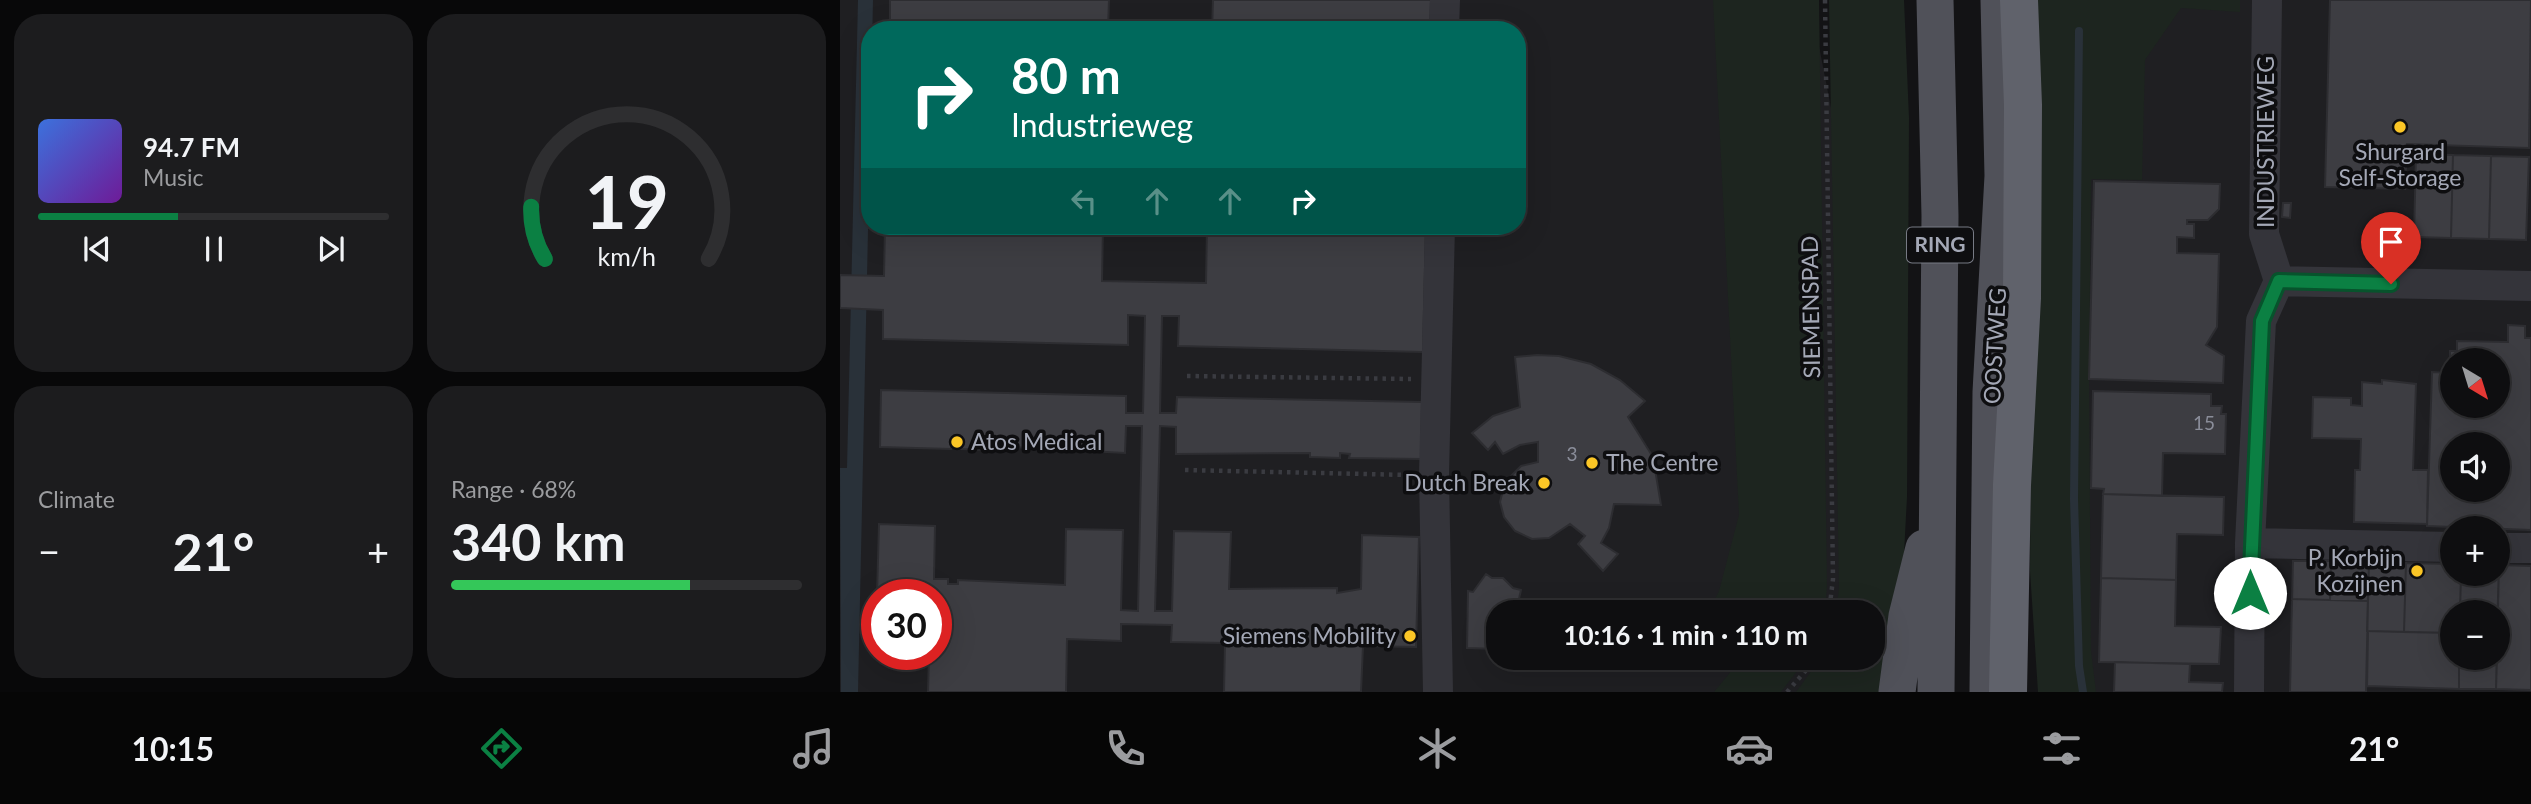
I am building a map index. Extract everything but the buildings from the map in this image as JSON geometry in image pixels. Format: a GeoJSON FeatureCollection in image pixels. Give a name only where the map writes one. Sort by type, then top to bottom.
{"type":"FeatureCollection","features":[{"type":"Feature","properties":{"kind":"highway"},"geometry":{"type":"LineString","coordinates":[[2008,692],[2013,437],[2022,298],[2023,119],[2019,0]]}},
{"type":"Feature","properties":{"kind":"highway"},"geometry":{"type":"LineString","coordinates":[[2010,638],[2026,692]]}},
{"type":"Feature","properties":{"kind":"main road","name":"RING"},"geometry":{"type":"LineString","coordinates":[[1935,0],[1939,141],[1936,692]]}},
{"type":"Feature","properties":{"kind":"main road","name":"OOSTWEG"},"geometry":{"type":"LineString","coordinates":[[1988,692],[1991,391],[2003,176],[1999,0]]}},
{"type":"Feature","properties":{"kind":"main road"},"geometry":{"type":"LineString","coordinates":[[1897,692],[1907,617],[1938,490]]}},
{"type":"Feature","properties":{"kind":"street"},"geometry":{"type":"LineString","coordinates":[[1444,21],[1445,0]]}},
{"type":"Feature","properties":{"kind":"street","name":"INDUSTRIEWEG"},"geometry":{"type":"LineString","coordinates":[[2267,0],[2264,234],[2279,281]]}},
{"type":"Feature","properties":{"kind":"street"},"geometry":{"type":"LineString","coordinates":[[1438,692],[1434,475],[1440,235]]}},
{"type":"Feature","properties":{"kind":"street"},"geometry":{"type":"LineString","coordinates":[[2249,692],[2250,543],[2262,321],[2279,281],[2531,286]]}},
{"type":"Feature","properties":{"kind":"street"},"geometry":{"type":"LineString","coordinates":[[2250,543],[2440,547]]}},
{"type":"Feature","properties":{"kind":"street"},"geometry":{"type":"LineString","coordinates":[[2510,548],[2531,548]]}},
{"type":"Feature","properties":{"kind":"path","name":"SIEMENSPAD"},"geometry":{"type":"LineString","coordinates":[[1825,0],[1833,579],[1830,600]]}},
{"type":"Feature","properties":{"kind":"path"},"geometry":{"type":"LineString","coordinates":[[1187,376],[1436,379]]}},
{"type":"Feature","properties":{"kind":"path"},"geometry":{"type":"LineString","coordinates":[[1185,470],[1434,475]]}},
{"type":"Feature","properties":{"kind":"path"},"geometry":{"type":"LineString","coordinates":[[1787,692],[1806,670]]}},
{"type":"Feature","properties":{"kind":"shaded area"},"geometry":{"type":"Polygon","coordinates":[[[840,0],[1810,0],[1855,231],[1855,600],[1486,600],[1486,670],[1846,670],[1841,692],[840,692],[840,0]]]}},
{"type":"Feature","properties":{"kind":"shaded area"},"geometry":{"type":"Polygon","coordinates":[[[858,0],[873,0],[873,21],[861,21],[861,235],[868,235],[858,692],[841,692],[840,468],[847,468],[858,0]]]}},
{"type":"Feature","properties":{"kind":"shaded area"},"geometry":{"type":"Polygon","coordinates":[[[1713,0],[1819,0],[1826,600],[1714,600],[1739,515],[1713,0]]]}},
{"type":"Feature","properties":{"kind":"shaded area"},"geometry":{"type":"Polygon","coordinates":[[[1829,0],[1904,0],[1909,118],[1907,497],[1904,554],[1887,692],[1796,692],[1812,670],[1885,670],[1885,600],[1838,600],[1829,0]]]}},
{"type":"Feature","properties":{"kind":"shaded area"},"geometry":{"type":"Polygon","coordinates":[[[2029,0],[2240,0],[2240,12],[2181,8],[2145,60],[2142,180],[2091,179],[2091,651],[2096,692],[2038,692],[2030,571],[2032,270],[2029,0]]]}},
{"type":"Feature","properties":{"kind":"shaded area"},"geometry":{"type":"Polygon","coordinates":[[[2111,0],[2531,0],[2531,692],[2073,692],[2084,73],[2111,0]]]}},
{"type":"Feature","properties":{"kind":"shaded area"},"geometry":{"type":"Polygon","coordinates":[[[1732,670],[1798,670],[1781,692],[1714,692],[1732,670]]]}},
{"type":"Feature","properties":{"kind":"waterway"},"geometry":{"type":"LineString","coordinates":[[2079,31],[2074,499],[2079,666],[2083,692]]}},
{"type":"Feature","properties":{"kind":"place","name":"Shurgard Self-Storage"},"geometry":{"type":"Point","coordinates":[2400,127]}},
{"type":"Feature","properties":{"kind":"place","name":"Atos Medical"},"geometry":{"type":"Point","coordinates":[957,442]}},
{"type":"Feature","properties":{"kind":"place","name":"The Centre"},"geometry":{"type":"Point","coordinates":[1592,463]}},
{"type":"Feature","properties":{"kind":"place","name":"Dutch Break"},"geometry":{"type":"Point","coordinates":[1544,483]}},
{"type":"Feature","properties":{"kind":"place","name":"P. Korbijn Kozijnen"},"geometry":{"type":"Point","coordinates":[2417,571]}},
{"type":"Feature","properties":{"kind":"place","name":"Siemens Mobility"},"geometry":{"type":"Point","coordinates":[1410,636]}},
{"type":"Feature","properties":{"kind":"route"},"geometry":{"type":"LineString","coordinates":[[2250,593],[2250,543],[2262,321],[2268,303],[2279,281],[2391,284]]}}]}
